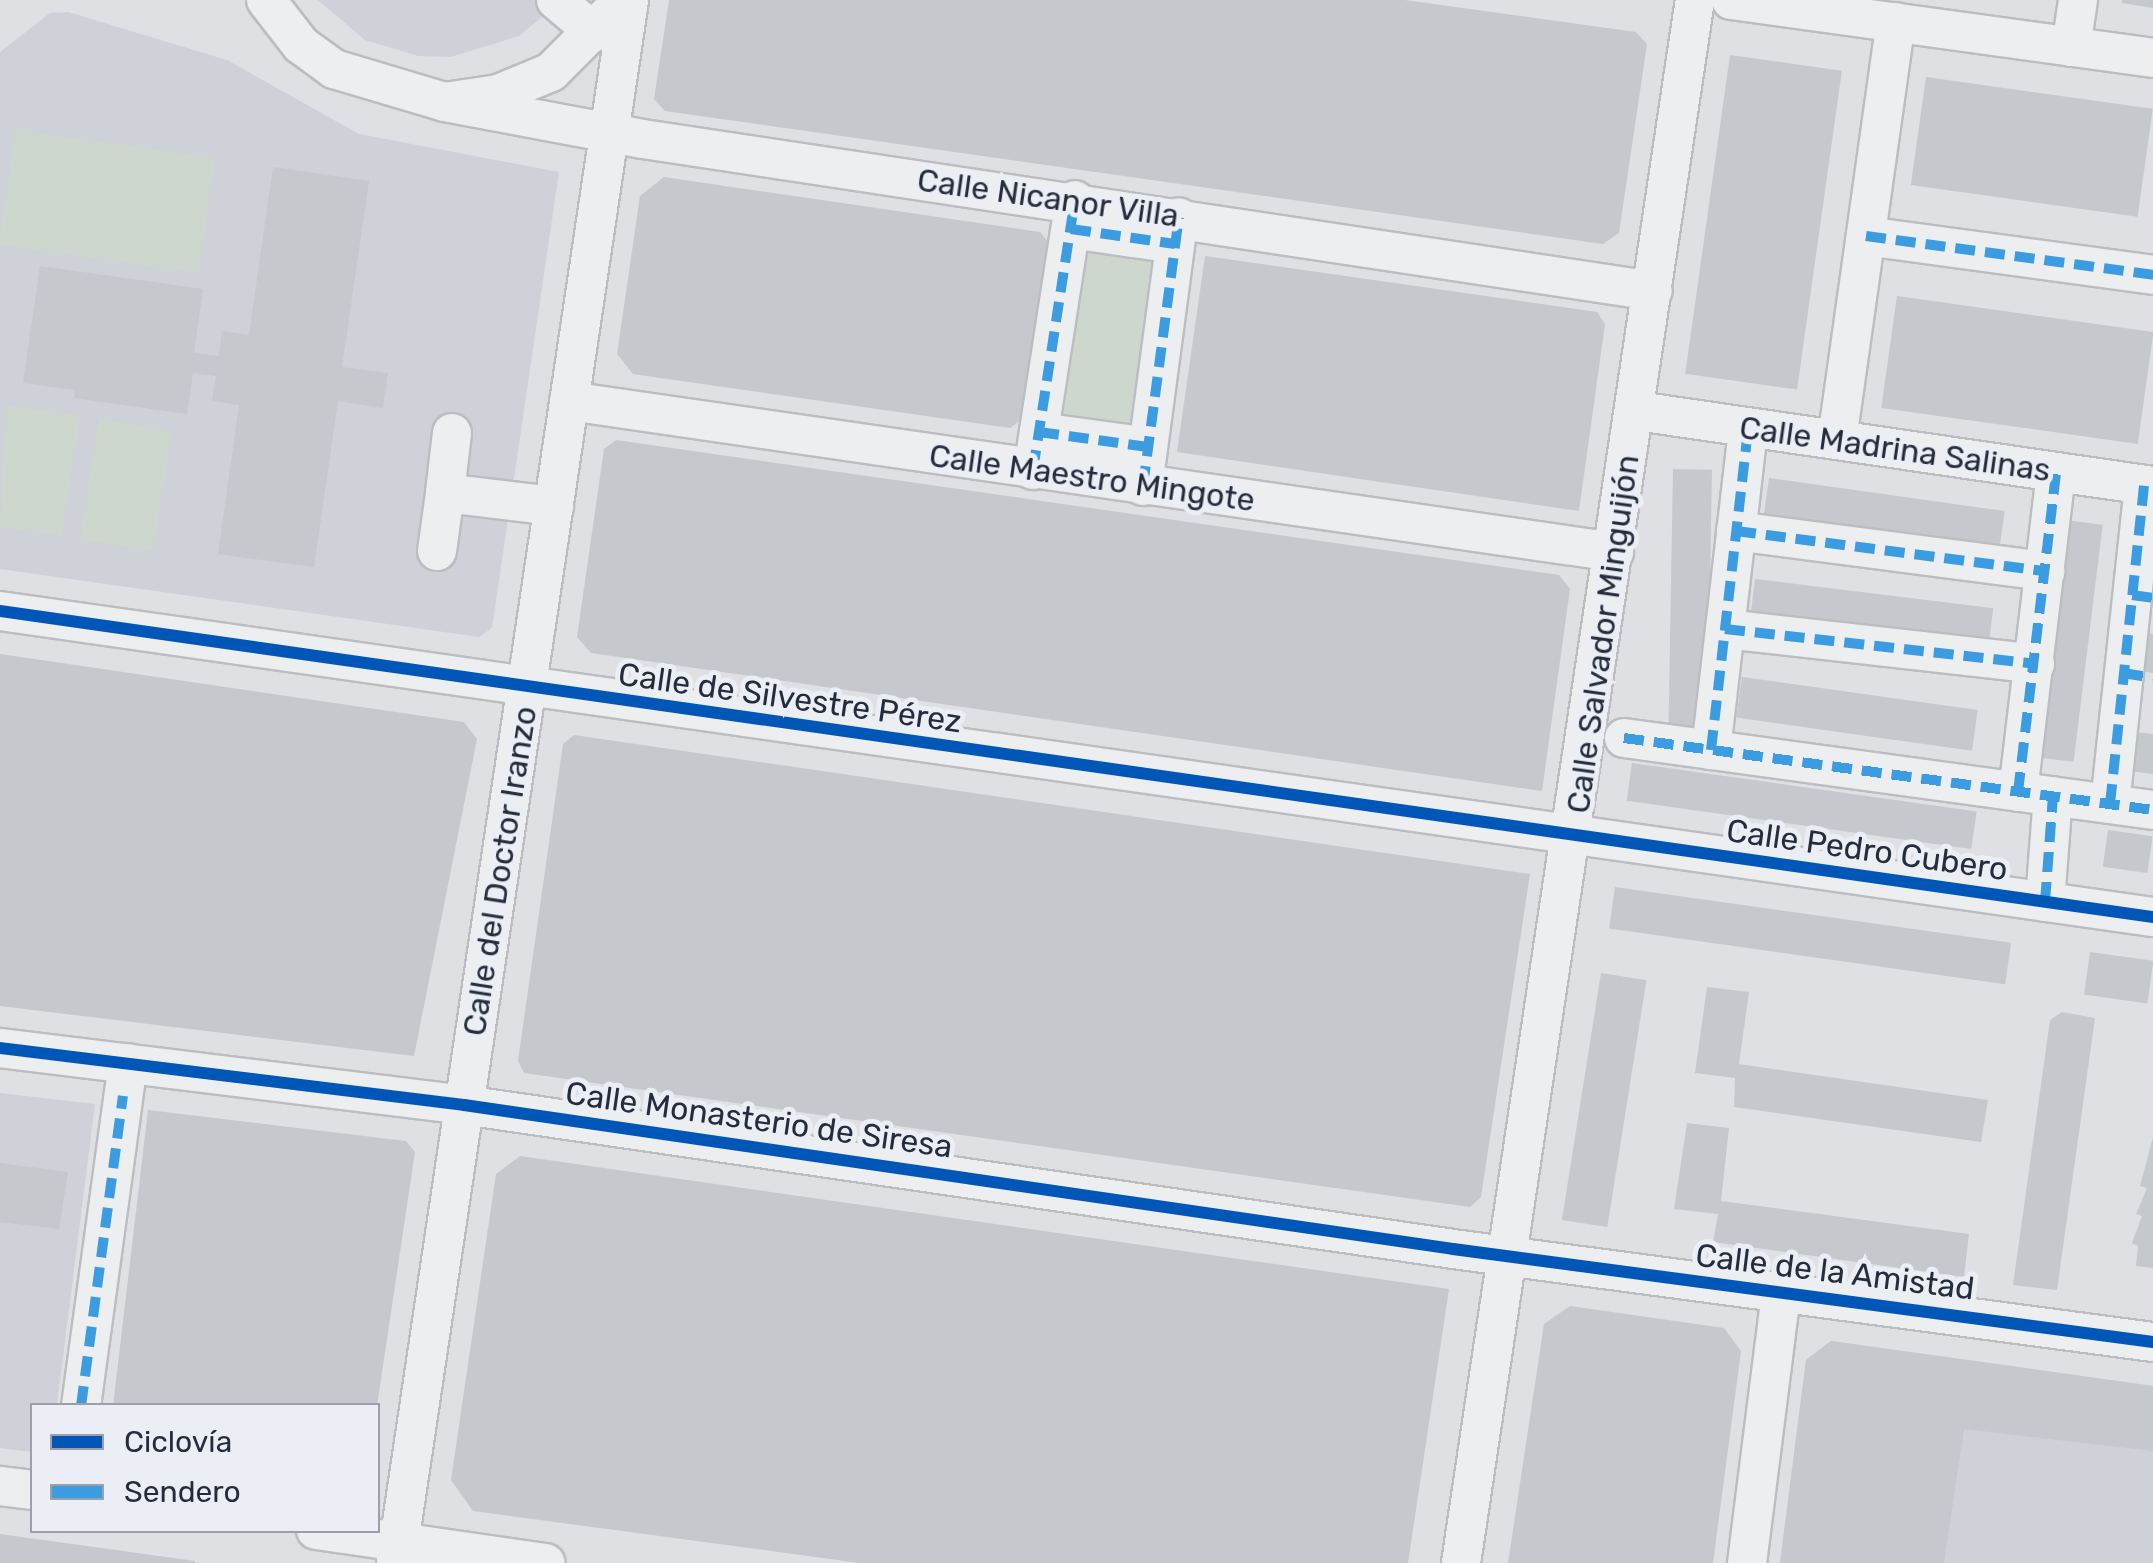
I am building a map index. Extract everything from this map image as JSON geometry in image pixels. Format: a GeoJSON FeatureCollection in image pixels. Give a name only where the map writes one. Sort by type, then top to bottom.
{"type":"FeatureCollection","features":[{"type":"Feature","properties":{"kind":"street","name":"Calle Nicanor Villa"},"geometry":{"type":"LineString","coordinates":[[266,0],[302,45],[334,69],[445,102],[1073,215],[1652,291]]}},
{"type":"Feature","properties":{"kind":"street"},"geometry":{"type":"LineString","coordinates":[[556,0],[594,32]]}},
{"type":"Feature","properties":{"kind":"street"},"geometry":{"type":"LineString","coordinates":[[445,102],[526,85],[551,72],[626,0]]}},
{"type":"Feature","properties":{"kind":"street","name":"Calle del Doctor Iranzo"},"geometry":{"type":"LineString","coordinates":[[398,1553],[626,0]]}},
{"type":"Feature","properties":{"kind":"street","name":"Calle Salvador Minguijón"},"geometry":{"type":"LineString","coordinates":[[1461,1563],[1573,838],[1695,0]]}},
{"type":"Feature","properties":{"kind":"street"},"geometry":{"type":"LineString","coordinates":[[1731,0],[2153,58]]}},
{"type":"Feature","properties":{"kind":"street"},"geometry":{"type":"LineString","coordinates":[[2071,47],[2078,0]]}},
{"type":"Feature","properties":{"kind":"street"},"geometry":{"type":"LineString","coordinates":[[1837,440],[1896,22]]}},
{"type":"Feature","properties":{"kind":"street"},"geometry":{"type":"LineString","coordinates":[[1033,470],[1073,215]]}},
{"type":"Feature","properties":{"kind":"street"},"geometry":{"type":"LineString","coordinates":[[1142,486],[1177,231]]}},
{"type":"Feature","properties":{"kind":"street"},"geometry":{"type":"LineString","coordinates":[[1866,236],[2153,275]]}},
{"type":"Feature","properties":{"kind":"street","name":"Calle Maestro Mingote"},"geometry":{"type":"LineString","coordinates":[[570,401],[1614,552]]}},
{"type":"Feature","properties":{"kind":"street","name":"Calle Madrina Salinas"},"geometry":{"type":"LineString","coordinates":[[1636,412],[2149,486]]}},
{"type":"Feature","properties":{"kind":"street"},"geometry":{"type":"LineString","coordinates":[[1710,750],[1748,428]]}},
{"type":"Feature","properties":{"kind":"street"},"geometry":{"type":"LineString","coordinates":[[1038,432],[1148,447]]}},
{"type":"Feature","properties":{"kind":"street"},"geometry":{"type":"LineString","coordinates":[[437,552],[452,433]]}},
{"type":"Feature","properties":{"kind":"street"},"geometry":{"type":"LineString","coordinates":[[2045,902],[2036,794],[2035,664],[2056,472]]}},
{"type":"Feature","properties":{"kind":"street"},"geometry":{"type":"LineString","coordinates":[[2110,804],[2138,675],[2149,486]]}},
{"type":"Feature","properties":{"kind":"street"},"geometry":{"type":"LineString","coordinates":[[445,493],[554,506]]}},
{"type":"Feature","properties":{"kind":"street"},"geometry":{"type":"LineString","coordinates":[[1736,531],[2045,571]]}},
{"type":"Feature","properties":{"kind":"street","name":"Calle de Silvestre Pérez"},"geometry":{"type":"LineString","coordinates":[[0,611],[1573,838]]}},
{"type":"Feature","properties":{"kind":"street"},"geometry":{"type":"LineString","coordinates":[[1725,629],[2035,664]]}},
{"type":"Feature","properties":{"kind":"street"},"geometry":{"type":"LineString","coordinates":[[1624,738],[2153,810]]}},
{"type":"Feature","properties":{"kind":"street","name":"Calle Pedro Cubero"},"geometry":{"type":"LineString","coordinates":[[1573,838],[2153,918]]}},
{"type":"Feature","properties":{"kind":"street","name":"Calle Monasterio de Siresa"},"geometry":{"type":"LineString","coordinates":[[0,1048],[125,1080],[464,1105],[1509,1256]]}},
{"type":"Feature","properties":{"kind":"street"},"geometry":{"type":"LineString","coordinates":[[80,1403],[125,1080]]}},
{"type":"Feature","properties":{"kind":"street","name":"Calle de la Amistad"},"geometry":{"type":"LineString","coordinates":[[1509,1256],[2153,1342]]}},
{"type":"Feature","properties":{"kind":"street"},"geometry":{"type":"LineString","coordinates":[[1747,1563],[1781,1293]]}},
{"type":"Feature","properties":{"kind":"street"},"geometry":{"type":"LineString","coordinates":[[0,1486],[30,1490]]}},
{"type":"Feature","properties":{"kind":"street"},"geometry":{"type":"LineString","coordinates":[[327,1533],[398,1553],[546,1563]]}},
{"type":"Feature","properties":{"kind":"shaded area"},"geometry":{"type":"Polygon","coordinates":[[[318,0],[562,0],[519,36],[451,57],[418,56],[365,40],[318,0]]]}},
{"type":"Feature","properties":{"kind":"shaded area"},"geometry":{"type":"Polygon","coordinates":[[[68,12],[227,60],[359,134],[559,172],[492,628],[479,637],[0,569],[0,52],[50,13],[68,12]]]}},
{"type":"Feature","properties":{"kind":"shaded area"},"geometry":{"type":"Polygon","coordinates":[[[15,130],[215,158],[199,273],[0,245],[15,130]]]}},
{"type":"Feature","properties":{"kind":"shaded area"},"geometry":{"type":"Polygon","coordinates":[[[1079,242],[1160,250],[1140,436],[1059,428],[1079,242]]]}},
{"type":"Feature","properties":{"kind":"shaded area"},"geometry":{"type":"Polygon","coordinates":[[[6,405],[80,416],[62,536],[0,527],[6,405]]]}},
{"type":"Feature","properties":{"kind":"shaded area"},"geometry":{"type":"Polygon","coordinates":[[[99,419],[172,431],[153,551],[80,539],[99,419]]]}},
{"type":"Feature","properties":{"kind":"shaded area"},"geometry":{"type":"Polygon","coordinates":[[[0,1093],[95,1104],[57,1403],[30,1403],[30,1452],[0,1448],[0,1093]]]}},
{"type":"Feature","properties":{"kind":"shaded area"},"geometry":{"type":"Polygon","coordinates":[[[1831,1341],[2153,1386],[2153,1563],[1780,1563],[1806,1360],[1831,1341]]]}},
{"type":"Feature","properties":{"kind":"building"},"geometry":{"type":"Polygon","coordinates":[[[669,0],[1405,0],[1636,32],[1647,44],[1619,233],[1603,244],[665,111],[654,99],[669,0]]]}},
{"type":"Feature","properties":{"kind":"building"},"geometry":{"type":"Polygon","coordinates":[[[2153,0],[2153,8],[2122,3],[2153,0]]]}},
{"type":"Feature","properties":{"kind":"building"},"geometry":{"type":"Polygon","coordinates":[[[1730,55],[1842,71],[1797,390],[1685,374],[1730,55]]]}},
{"type":"Feature","properties":{"kind":"building"},"geometry":{"type":"Polygon","coordinates":[[[1926,77],[2153,109],[2138,217],[1911,185],[1926,77]]]}},
{"type":"Feature","properties":{"kind":"building"},"geometry":{"type":"Polygon","coordinates":[[[273,167],[369,181],[342,367],[388,373],[383,408],[338,401],[314,567],[218,554],[239,405],[212,401],[216,376],[193,373],[187,414],[74,398],[75,390],[23,383],[40,266],[203,289],[194,353],[219,356],[222,331],[249,335],[273,167]]]}},
{"type":"Feature","properties":{"kind":"building"},"geometry":{"type":"Polygon","coordinates":[[[664,177],[1040,232],[1048,242],[1021,420],[1010,428],[633,374],[617,354],[640,196],[664,177]]]}},
{"type":"Feature","properties":{"kind":"building"},"geometry":{"type":"Polygon","coordinates":[[[1205,256],[1597,312],[1605,324],[1579,511],[1177,452],[1205,256]]]}},
{"type":"Feature","properties":{"kind":"building"},"geometry":{"type":"Polygon","coordinates":[[[1897,296],[2153,332],[2138,444],[1881,408],[1897,296]]]}},
{"type":"Feature","properties":{"kind":"building"},"geometry":{"type":"Polygon","coordinates":[[[616,440],[1559,575],[1570,589],[1542,791],[591,653],[577,637],[604,449],[616,440]]]}},
{"type":"Feature","properties":{"kind":"building"},"geometry":{"type":"Polygon","coordinates":[[[1673,469],[1712,470],[1707,730],[1668,729],[1673,469]]]}},
{"type":"Feature","properties":{"kind":"building"},"geometry":{"type":"Polygon","coordinates":[[[1769,478],[2005,511],[1999,551],[1763,518],[1769,478]]]}},
{"type":"Feature","properties":{"kind":"building"},"geometry":{"type":"Polygon","coordinates":[[[2065,520],[2103,525],[2074,762],[2036,757],[2065,520]]]}},
{"type":"Feature","properties":{"kind":"building"},"geometry":{"type":"Polygon","coordinates":[[[1755,579],[1993,608],[1988,647],[1750,618],[1755,579]]]}},
{"type":"Feature","properties":{"kind":"building"},"geometry":{"type":"Polygon","coordinates":[[[2148,633],[2153,634],[2153,673],[2142,671],[2148,633]]]}},
{"type":"Feature","properties":{"kind":"building"},"geometry":{"type":"Polygon","coordinates":[[[0,654],[464,722],[477,739],[414,1056],[0,1006],[0,654]]]}},
{"type":"Feature","properties":{"kind":"building"},"geometry":{"type":"Polygon","coordinates":[[[1742,677],[1978,710],[1972,751],[1736,718],[1742,677]]]}},
{"type":"Feature","properties":{"kind":"building"},"geometry":{"type":"Polygon","coordinates":[[[2135,732],[2153,734],[2153,774],[2129,771],[2135,732]]]}},
{"type":"Feature","properties":{"kind":"building"},"geometry":{"type":"Polygon","coordinates":[[[574,735],[1530,874],[1481,1197],[1470,1207],[524,1073],[518,1061],[563,744],[574,735]]]}},
{"type":"Feature","properties":{"kind":"building"},"geometry":{"type":"Polygon","coordinates":[[[1632,763],[1977,811],[1971,849],[1627,801],[1632,763]]]}},
{"type":"Feature","properties":{"kind":"building"},"geometry":{"type":"Polygon","coordinates":[[[2108,830],[2153,836],[2147,873],[2103,867],[2108,830]]]}},
{"type":"Feature","properties":{"kind":"building"},"geometry":{"type":"Polygon","coordinates":[[[1615,887],[2011,943],[2005,984],[1609,929],[1615,887]]]}},
{"type":"Feature","properties":{"kind":"building"},"geometry":{"type":"Polygon","coordinates":[[[2090,952],[2153,961],[2147,1003],[2084,995],[2090,952]]]}},
{"type":"Feature","properties":{"kind":"building"},"geometry":{"type":"Polygon","coordinates":[[[1601,973],[1646,980],[1607,1227],[1562,1220],[1601,973]]]}},
{"type":"Feature","properties":{"kind":"building"},"geometry":{"type":"Polygon","coordinates":[[[1707,987],[1749,992],[1739,1064],[1988,1100],[1981,1142],[1734,1107],[1735,1078],[1695,1073],[1707,987]]]}},
{"type":"Feature","properties":{"kind":"building"},"geometry":{"type":"Polygon","coordinates":[[[2062,1012],[2095,1018],[2057,1290],[2013,1285],[2050,1020],[2062,1012]]]}},
{"type":"Feature","properties":{"kind":"building"},"geometry":{"type":"Polygon","coordinates":[[[148,1110],[406,1141],[415,1152],[377,1403],[113,1403],[148,1110]]]}},
{"type":"Feature","properties":{"kind":"building"},"geometry":{"type":"Polygon","coordinates":[[[1687,1123],[1729,1128],[1721,1201],[1969,1234],[1964,1277],[1713,1242],[1718,1214],[1674,1209],[1687,1123]]]}},
{"type":"Feature","properties":{"kind":"building"},"geometry":{"type":"Polygon","coordinates":[[[2153,1137],[2153,1268],[2136,1266],[2138,1246],[2132,1243],[2142,1216],[2136,1214],[2147,1188],[2140,1186],[2153,1137]]]}},
{"type":"Feature","properties":{"kind":"building"},"geometry":{"type":"Polygon","coordinates":[[[520,1156],[1449,1289],[1408,1563],[860,1563],[473,1511],[451,1480],[496,1174],[520,1156]]]}},
{"type":"Feature","properties":{"kind":"building"},"geometry":{"type":"Polygon","coordinates":[[[0,1163],[68,1172],[59,1229],[0,1222],[0,1163]]]}},
{"type":"Feature","properties":{"kind":"building"},"geometry":{"type":"Polygon","coordinates":[[[1570,1306],[1724,1328],[1741,1351],[1713,1563],[1508,1563],[1544,1324],[1570,1306]]]}},
{"type":"Feature","properties":{"kind":"building"},"geometry":{"type":"Polygon","coordinates":[[[1831,1341],[2153,1386],[2153,1451],[1964,1429],[1944,1563],[1780,1563],[1806,1360],[1831,1341]]]}},
{"type":"Feature","properties":{"kind":"building"},"geometry":{"type":"Polygon","coordinates":[[[0,1534],[195,1561],[195,1563],[0,1563],[0,1534]]]}},
{"type":"Feature","properties":{"kind":"marked path"},"geometry":{"type":"LineString","coordinates":[[1033,470],[1075,200]]}},
{"type":"Feature","properties":{"kind":"marked path"},"geometry":{"type":"LineString","coordinates":[[1143,486],[1179,217]]}},
{"type":"Feature","properties":{"kind":"marked path"},"geometry":{"type":"LineString","coordinates":[[1071,229],[1175,244]]}},
{"type":"Feature","properties":{"kind":"marked path"},"geometry":{"type":"LineString","coordinates":[[1866,236],[2153,275]]}},
{"type":"Feature","properties":{"kind":"marked path"},"geometry":{"type":"LineString","coordinates":[[1711,750],[1748,428]]}},
{"type":"Feature","properties":{"kind":"marked path"},"geometry":{"type":"LineString","coordinates":[[1039,432],[1148,447]]}},
{"type":"Feature","properties":{"kind":"marked path"},"geometry":{"type":"LineString","coordinates":[[2018,792],[2056,472]]}},
{"type":"Feature","properties":{"kind":"marked path"},"geometry":{"type":"LineString","coordinates":[[2110,804],[2144,485]]}},
{"type":"Feature","properties":{"kind":"marked path"},"geometry":{"type":"LineString","coordinates":[[1736,531],[2045,571]]}},
{"type":"Feature","properties":{"kind":"marked path"},"geometry":{"type":"LineString","coordinates":[[2132,595],[2153,598]]}},
{"type":"Feature","properties":{"kind":"marked path"},"geometry":{"type":"LineString","coordinates":[[1725,629],[2035,664]]}},
{"type":"Feature","properties":{"kind":"marked path"},"geometry":{"type":"LineString","coordinates":[[2123,673],[2153,678]]}},
{"type":"Feature","properties":{"kind":"marked path"},"geometry":{"type":"LineString","coordinates":[[1624,738],[2153,810]]}},
{"type":"Feature","properties":{"kind":"marked path"},"geometry":{"type":"LineString","coordinates":[[2045,902],[2053,796]]}},
{"type":"Feature","properties":{"kind":"marked path"},"geometry":{"type":"LineString","coordinates":[[81,1403],[123,1096]]}},
{"type":"Feature","properties":{"kind":"cycle path"},"geometry":{"type":"LineString","coordinates":[[0,611],[2153,917]]}},
{"type":"Feature","properties":{"kind":"cycle path"},"geometry":{"type":"LineString","coordinates":[[0,1048],[464,1105],[1453,1249],[2153,1342]]}}]}
